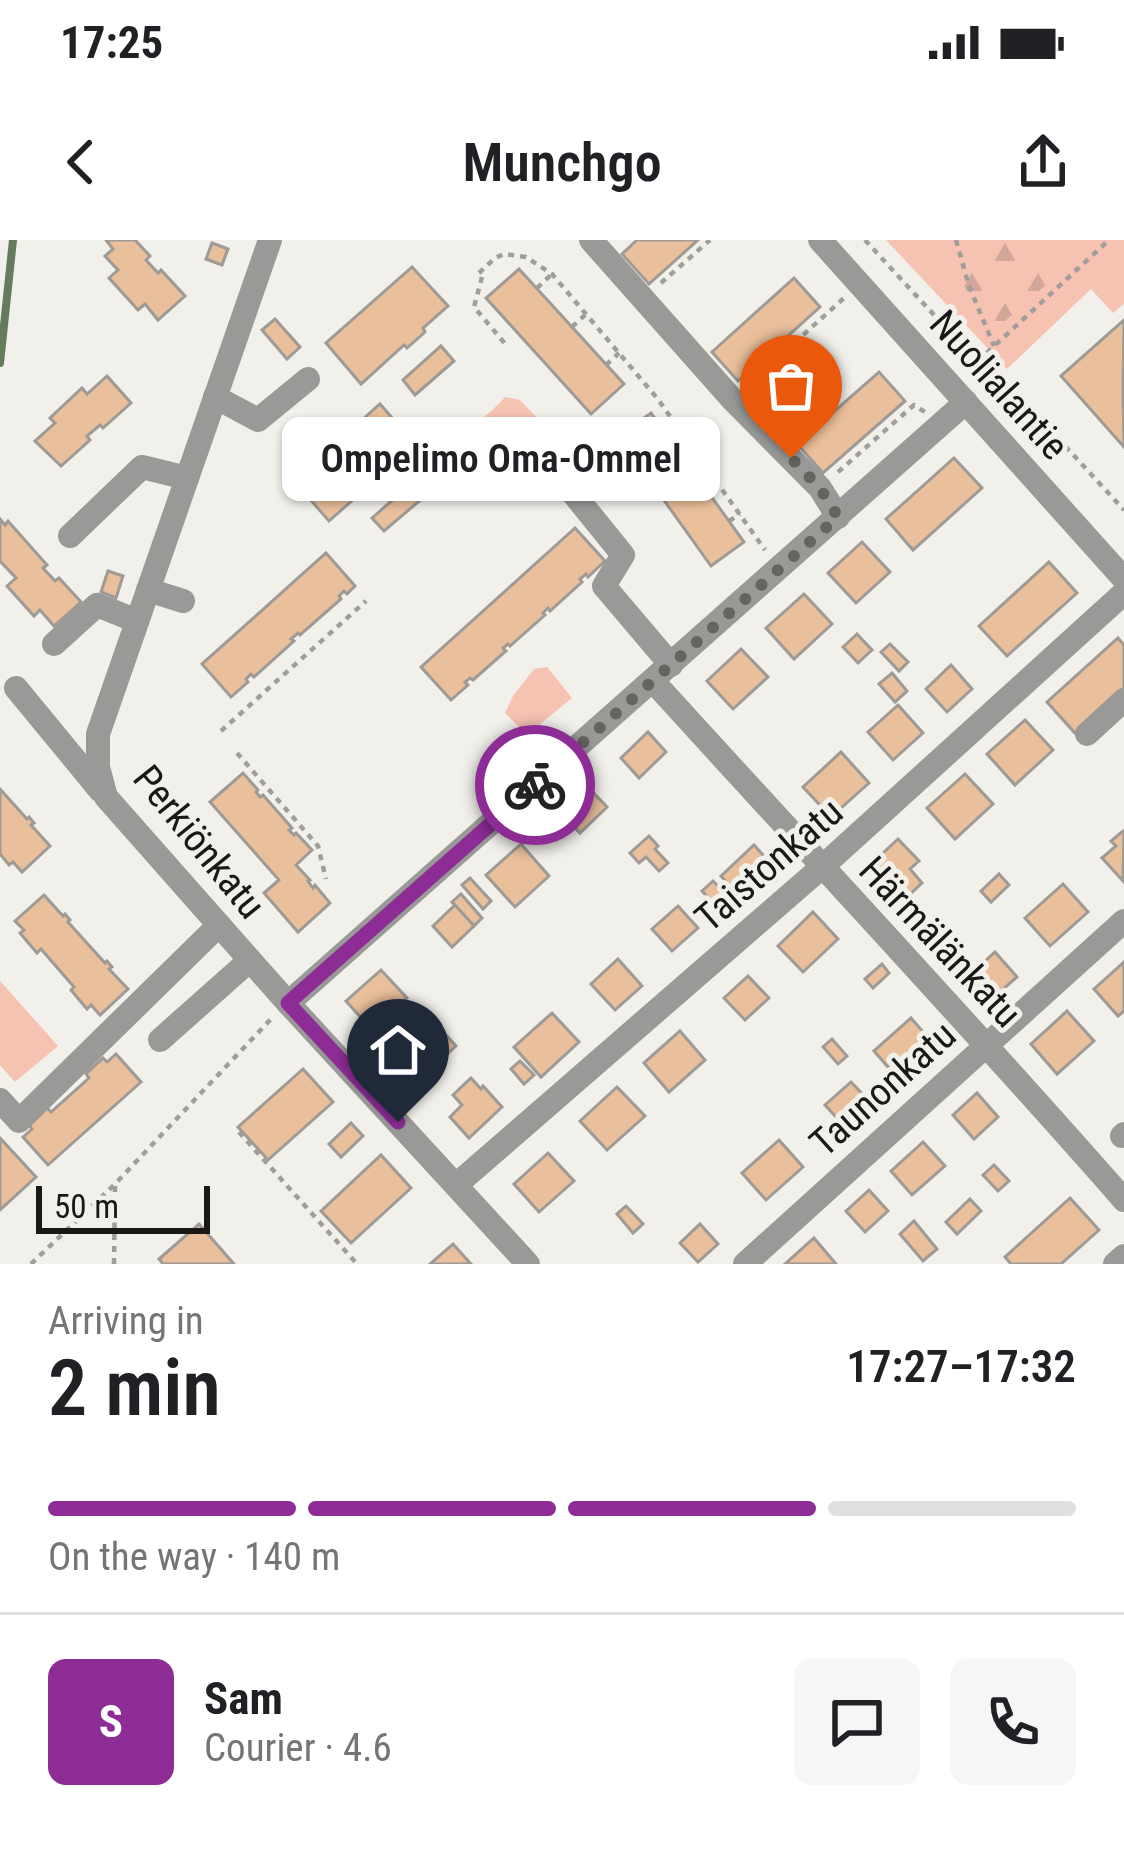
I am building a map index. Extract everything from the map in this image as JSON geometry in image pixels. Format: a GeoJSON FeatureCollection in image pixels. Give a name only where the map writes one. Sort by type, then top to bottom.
{"type":"FeatureCollection","features":[{"type":"Feature","properties":{"kind":"street","name":"Perkiönkatu"},"geometry":{"type":"LineString","coordinates":[[270,240],[98,734],[98,767],[106,797],[529,1264]]}},
{"type":"Feature","properties":{"kind":"street"},"geometry":{"type":"LineString","coordinates":[[591,240],[732,399],[820,488],[838,517]]}},
{"type":"Feature","properties":{"kind":"street","name":"Nuolialantie"},"geometry":{"type":"LineString","coordinates":[[820,240],[1124,579]]}},
{"type":"Feature","properties":{"kind":"street"},"geometry":{"type":"LineString","coordinates":[[215,397],[258,420],[308,379]]}},
{"type":"Feature","properties":{"kind":"street"},"geometry":{"type":"LineString","coordinates":[[288,1003],[966,402]]}},
{"type":"Feature","properties":{"kind":"street"},"geometry":{"type":"LineString","coordinates":[[70,536],[142,467],[187,478]]}},
{"type":"Feature","properties":{"kind":"street","name":"Härmälänkatu"},"geometry":{"type":"LineString","coordinates":[[572,492],[623,555],[604,586],[662,673],[822,867],[987,1043],[1124,1200]]}},
{"type":"Feature","properties":{"kind":"street"},"geometry":{"type":"LineString","coordinates":[[148,590],[183,601]]}},
{"type":"Feature","properties":{"kind":"street","name":"Taistonkatu"},"geometry":{"type":"LineString","coordinates":[[456,1185],[822,867],[1124,593]]}},
{"type":"Feature","properties":{"kind":"street"},"geometry":{"type":"LineString","coordinates":[[54,644],[97,604],[137,621]]}},
{"type":"Feature","properties":{"kind":"street"},"geometry":{"type":"LineString","coordinates":[[16,688],[106,797]]}},
{"type":"Feature","properties":{"kind":"street"},"geometry":{"type":"LineString","coordinates":[[1087,734],[1124,700]]}},
{"type":"Feature","properties":{"kind":"street","name":"Taunonkatu"},"geometry":{"type":"LineString","coordinates":[[745,1264],[1124,921]]}},
{"type":"Feature","properties":{"kind":"street"},"geometry":{"type":"LineString","coordinates":[[0,1100],[19,1120],[219,926]]}},
{"type":"Feature","properties":{"kind":"street"},"geometry":{"type":"LineString","coordinates":[[160,1040],[250,960]]}},
{"type":"Feature","properties":{"kind":"street"},"geometry":{"type":"LineString","coordinates":[[1115,1264],[1124,1256]]}},
{"type":"Feature","properties":{"kind":"path"},"geometry":{"type":"LineString","coordinates":[[643,298],[710,240]]}},
{"type":"Feature","properties":{"kind":"path"},"geometry":{"type":"LineString","coordinates":[[865,240],[978,362],[1009,384],[1124,510]]}},
{"type":"Feature","properties":{"kind":"path"},"geometry":{"type":"LineString","coordinates":[[956,240],[994,346]]}},
{"type":"Feature","properties":{"kind":"path"},"geometry":{"type":"LineString","coordinates":[[978,362],[1109,240]]}},
{"type":"Feature","properties":{"kind":"path"},"geometry":{"type":"LineString","coordinates":[[507,346],[474,307],[480,275],[504,254],[526,257],[552,274],[680,430],[779,570]]}},
{"type":"Feature","properties":{"kind":"path"},"geometry":{"type":"LineString","coordinates":[[537,288],[552,274]]}},
{"type":"Feature","properties":{"kind":"path"},"geometry":{"type":"LineString","coordinates":[[732,399],[844,298]]}},
{"type":"Feature","properties":{"kind":"path"},"geometry":{"type":"LineString","coordinates":[[572,327],[586,314]]}},
{"type":"Feature","properties":{"kind":"path"},"geometry":{"type":"LineString","coordinates":[[607,365],[619,353]]}},
{"type":"Feature","properties":{"kind":"path"},"geometry":{"type":"LineString","coordinates":[[978,362],[1031,438]]}},
{"type":"Feature","properties":{"kind":"path"},"geometry":{"type":"LineString","coordinates":[[820,488],[914,405],[928,414]]}},
{"type":"Feature","properties":{"kind":"path"},"geometry":{"type":"LineString","coordinates":[[669,438],[680,430]]}},
{"type":"Feature","properties":{"kind":"path"},"geometry":{"type":"LineString","coordinates":[[699,479],[709,471]]}},
{"type":"Feature","properties":{"kind":"path"},"geometry":{"type":"LineString","coordinates":[[729,521],[740,514]]}},
{"type":"Feature","properties":{"kind":"path"},"geometry":{"type":"LineString","coordinates":[[221,731],[366,601]]}},
{"type":"Feature","properties":{"kind":"path"},"geometry":{"type":"LineString","coordinates":[[237,753],[318,846],[326,879]]}},
{"type":"Feature","properties":{"kind":"path"},"geometry":{"type":"LineString","coordinates":[[32,1264],[116,1184],[288,1003]]}},
{"type":"Feature","properties":{"kind":"path"},"geometry":{"type":"LineString","coordinates":[[239,1132],[357,1264]]}},
{"type":"Feature","properties":{"kind":"path"},"geometry":{"type":"LineString","coordinates":[[114,1264],[116,1184]]}},
{"type":"Feature","properties":{"kind":"green space"},"geometry":{"type":"Polygon","coordinates":[[[886,240],[1124,240],[1124,304],[1113,313],[1091,289],[1007,369],[886,240]]]}},
{"type":"Feature","properties":{"kind":"green space"},"geometry":{"type":"Polygon","coordinates":[[[944,240],[1041,240],[1056,276],[987,337],[944,240]]]}},
{"type":"Feature","properties":{"kind":"green space"},"geometry":{"type":"Polygon","coordinates":[[[505,397],[520,400],[538,419],[532,438],[514,456],[490,438],[478,448],[467,434],[505,397]]]}},
{"type":"Feature","properties":{"kind":"green space"},"geometry":{"type":"Polygon","coordinates":[[[547,667],[572,698],[527,735],[505,713],[534,669],[547,667]]]}},
{"type":"Feature","properties":{"kind":"green space"},"geometry":{"type":"Polygon","coordinates":[[[0,981],[58,1046],[15,1082],[0,1065],[0,981]]]}},
{"type":"Feature","properties":{"kind":"building"},"geometry":{"type":"Polygon","coordinates":[[[106,240],[135,240],[150,256],[146,260],[185,296],[158,320],[145,304],[138,310],[109,278],[118,270],[105,256],[113,249],[106,240]]]}},
{"type":"Feature","properties":{"kind":"building"},"geometry":{"type":"Polygon","coordinates":[[[637,240],[698,240],[649,284],[622,254],[637,240]]]}},
{"type":"Feature","properties":{"kind":"building"},"geometry":{"type":"Polygon","coordinates":[[[212,243],[228,249],[222,265],[206,259],[212,243]]]}},
{"type":"Feature","properties":{"kind":"building"},"geometry":{"type":"Polygon","coordinates":[[[412,267],[448,306],[423,328],[425,332],[361,384],[326,343],[412,267]]]}},
{"type":"Feature","properties":{"kind":"building"},"geometry":{"type":"Polygon","coordinates":[[[519,269],[624,384],[591,414],[486,298],[519,269]]]}},
{"type":"Feature","properties":{"kind":"building"},"geometry":{"type":"Polygon","coordinates":[[[794,278],[820,307],[738,381],[712,352],[794,278]]]}},
{"type":"Feature","properties":{"kind":"building"},"geometry":{"type":"Polygon","coordinates":[[[275,319],[300,347],[287,359],[262,330],[275,319]]]}},
{"type":"Feature","properties":{"kind":"building"},"geometry":{"type":"Polygon","coordinates":[[[1124,320],[1123,392],[1124,447],[1061,376],[1124,320]]]}},
{"type":"Feature","properties":{"kind":"building"},"geometry":{"type":"Polygon","coordinates":[[[441,346],[454,361],[415,395],[403,380],[441,346]]]}},
{"type":"Feature","properties":{"kind":"building"},"geometry":{"type":"Polygon","coordinates":[[[879,372],[905,401],[823,473],[797,444],[879,372]]]}},
{"type":"Feature","properties":{"kind":"building"},"geometry":{"type":"Polygon","coordinates":[[[107,376],[131,403],[87,436],[90,440],[61,466],[35,441],[55,423],[50,418],[82,388],[87,394],[107,376]]]}},
{"type":"Feature","properties":{"kind":"building"},"geometry":{"type":"Polygon","coordinates":[[[380,404],[415,444],[375,486],[372,483],[329,521],[294,481],[380,404]]]}},
{"type":"Feature","properties":{"kind":"building"},"geometry":{"type":"Polygon","coordinates":[[[651,413],[744,542],[711,566],[618,436],[651,413]]]}},
{"type":"Feature","properties":{"kind":"building"},"geometry":{"type":"Polygon","coordinates":[[[954,458],[982,488],[913,550],[886,519],[954,458]]]}},
{"type":"Feature","properties":{"kind":"building"},"geometry":{"type":"Polygon","coordinates":[[[412,483],[424,497],[384,531],[372,518],[412,483]]]}},
{"type":"Feature","properties":{"kind":"building"},"geometry":{"type":"Polygon","coordinates":[[[0,519],[5,525],[8,521],[47,565],[43,568],[81,602],[54,626],[40,610],[34,616],[7,586],[16,578],[0,561],[0,519]]]}},
{"type":"Feature","properties":{"kind":"building"},"geometry":{"type":"Polygon","coordinates":[[[575,528],[605,561],[503,648],[506,651],[473,680],[465,682],[468,685],[451,700],[421,667],[575,528]]]}},
{"type":"Feature","properties":{"kind":"building"},"geometry":{"type":"Polygon","coordinates":[[[862,542],[890,572],[856,603],[828,573],[862,542]]]}},
{"type":"Feature","properties":{"kind":"building"},"geometry":{"type":"Polygon","coordinates":[[[326,553],[355,586],[347,594],[344,591],[341,599],[254,677],[251,674],[231,697],[202,664],[326,553]]]}},
{"type":"Feature","properties":{"kind":"building"},"geometry":{"type":"Polygon","coordinates":[[[1049,562],[1077,593],[1007,656],[979,626],[1049,562]]]}},
{"type":"Feature","properties":{"kind":"building"},"geometry":{"type":"Polygon","coordinates":[[[108,571],[123,576],[116,598],[101,592],[108,571]]]}},
{"type":"Feature","properties":{"kind":"building"},"geometry":{"type":"Polygon","coordinates":[[[804,594],[832,624],[794,659],[766,628],[804,594]]]}},
{"type":"Feature","properties":{"kind":"building"},"geometry":{"type":"Polygon","coordinates":[[[857,634],[872,650],[858,663],[843,647],[857,634]]]}},
{"type":"Feature","properties":{"kind":"building"},"geometry":{"type":"Polygon","coordinates":[[[1118,638],[1124,645],[1124,688],[1075,733],[1047,702],[1118,638]]]}},
{"type":"Feature","properties":{"kind":"building"},"geometry":{"type":"Polygon","coordinates":[[[890,644],[908,662],[899,671],[881,652],[890,644]]]}},
{"type":"Feature","properties":{"kind":"building"},"geometry":{"type":"Polygon","coordinates":[[[741,649],[768,677],[733,709],[707,681],[741,649]]]}},
{"type":"Feature","properties":{"kind":"building"},"geometry":{"type":"Polygon","coordinates":[[[951,665],[972,689],[947,712],[926,689],[951,665]]]}},
{"type":"Feature","properties":{"kind":"building"},"geometry":{"type":"Polygon","coordinates":[[[892,673],[907,691],[895,702],[879,684],[892,673]]]}},
{"type":"Feature","properties":{"kind":"building"},"geometry":{"type":"Polygon","coordinates":[[[898,705],[923,733],[893,760],[868,732],[898,705]]]}},
{"type":"Feature","properties":{"kind":"building"},"geometry":{"type":"Polygon","coordinates":[[[1025,720],[1053,750],[1015,785],[987,754],[1025,720]]]}},
{"type":"Feature","properties":{"kind":"building"},"geometry":{"type":"Polygon","coordinates":[[[648,732],[666,752],[639,778],[621,758],[648,732]]]}},
{"type":"Feature","properties":{"kind":"building"},"geometry":{"type":"Polygon","coordinates":[[[841,752],[869,783],[831,817],[803,787],[841,752]]]}},
{"type":"Feature","properties":{"kind":"building"},"geometry":{"type":"Polygon","coordinates":[[[243,773],[292,828],[289,830],[312,850],[296,865],[330,903],[298,932],[264,893],[279,880],[210,802],[243,773]]]}},
{"type":"Feature","properties":{"kind":"building"},"geometry":{"type":"Polygon","coordinates":[[[965,774],[993,804],[955,839],[927,808],[965,774]]]}},
{"type":"Feature","properties":{"kind":"building"},"geometry":{"type":"Polygon","coordinates":[[[588,787],[607,807],[580,833],[561,813],[588,787]]]}},
{"type":"Feature","properties":{"kind":"building"},"geometry":{"type":"Polygon","coordinates":[[[0,789],[50,846],[22,872],[0,854],[0,789]]]}},
{"type":"Feature","properties":{"kind":"building"},"geometry":{"type":"Polygon","coordinates":[[[1123,831],[1123,881],[1102,858],[1116,846],[1111,841],[1123,831]]]}},
{"type":"Feature","properties":{"kind":"building"},"geometry":{"type":"Polygon","coordinates":[[[649,836],[668,863],[659,871],[646,857],[639,863],[630,853],[649,836]]]}},
{"type":"Feature","properties":{"kind":"building"},"geometry":{"type":"Polygon","coordinates":[[[898,839],[919,861],[910,869],[922,883],[903,901],[870,865],[898,839]]]}},
{"type":"Feature","properties":{"kind":"building"},"geometry":{"type":"Polygon","coordinates":[[[521,844],[549,876],[515,907],[486,875],[521,844]]]}},
{"type":"Feature","properties":{"kind":"building"},"geometry":{"type":"Polygon","coordinates":[[[754,845],[773,866],[740,897],[721,876],[754,845]]]}},
{"type":"Feature","properties":{"kind":"building"},"geometry":{"type":"Polygon","coordinates":[[[999,874],[1009,885],[991,902],[981,891],[999,874]]]}},
{"type":"Feature","properties":{"kind":"building"},"geometry":{"type":"Polygon","coordinates":[[[470,878],[491,901],[483,909],[462,885],[470,878]]]}},
{"type":"Feature","properties":{"kind":"building"},"geometry":{"type":"Polygon","coordinates":[[[713,881],[731,899],[720,910],[702,891],[713,881]]]}},
{"type":"Feature","properties":{"kind":"building"},"geometry":{"type":"Polygon","coordinates":[[[1063,884],[1088,912],[1050,946],[1025,918],[1063,884]]]}},
{"type":"Feature","properties":{"kind":"building"},"geometry":{"type":"Polygon","coordinates":[[[461,894],[482,918],[474,926],[452,902],[461,894]]]}},
{"type":"Feature","properties":{"kind":"building"},"geometry":{"type":"Polygon","coordinates":[[[44,895],[128,989],[100,1015],[91,1005],[87,1009],[41,949],[37,953],[20,933],[24,930],[15,921],[44,895]]]}},
{"type":"Feature","properties":{"kind":"building"},"geometry":{"type":"Polygon","coordinates":[[[455,905],[474,926],[452,947],[433,926],[455,905]]]}},
{"type":"Feature","properties":{"kind":"building"},"geometry":{"type":"Polygon","coordinates":[[[678,906],[698,928],[672,951],[652,929],[678,906]]]}},
{"type":"Feature","properties":{"kind":"building"},"geometry":{"type":"Polygon","coordinates":[[[813,912],[838,939],[803,972],[778,946],[813,912]]]}},
{"type":"Feature","properties":{"kind":"building"},"geometry":{"type":"Polygon","coordinates":[[[995,952],[1017,977],[992,999],[970,975],[995,952]]]}},
{"type":"Feature","properties":{"kind":"building"},"geometry":{"type":"Polygon","coordinates":[[[618,959],[642,986],[615,1010],[591,984],[618,959]]]}},
{"type":"Feature","properties":{"kind":"building"},"geometry":{"type":"Polygon","coordinates":[[[1124,962],[1124,1011],[1118,1016],[1094,989],[1124,962]]]}},
{"type":"Feature","properties":{"kind":"building"},"geometry":{"type":"Polygon","coordinates":[[[882,964],[889,973],[873,988],[865,979],[882,964]]]}},
{"type":"Feature","properties":{"kind":"building"},"geometry":{"type":"Polygon","coordinates":[[[381,970],[407,998],[372,1030],[346,1001],[381,970]]]}},
{"type":"Feature","properties":{"kind":"building"},"geometry":{"type":"Polygon","coordinates":[[[748,976],[769,998],[745,1020],[724,998],[748,976]]]}},
{"type":"Feature","properties":{"kind":"building"},"geometry":{"type":"Polygon","coordinates":[[[1067,1011],[1094,1041],[1057,1074],[1031,1044],[1067,1011]]]}},
{"type":"Feature","properties":{"kind":"building"},"geometry":{"type":"Polygon","coordinates":[[[552,1013],[579,1042],[541,1077],[514,1047],[552,1013]]]}},
{"type":"Feature","properties":{"kind":"building"},"geometry":{"type":"Polygon","coordinates":[[[911,1018],[938,1049],[901,1082],[874,1051],[911,1018]]]}},
{"type":"Feature","properties":{"kind":"building"},"geometry":{"type":"Polygon","coordinates":[[[436,1024],[456,1046],[433,1067],[413,1045],[436,1024]]]}},
{"type":"Feature","properties":{"kind":"building"},"geometry":{"type":"Polygon","coordinates":[[[680,1031],[705,1060],[669,1092],[644,1063],[680,1031]]]}},
{"type":"Feature","properties":{"kind":"building"},"geometry":{"type":"Polygon","coordinates":[[[832,1039],[847,1056],[838,1064],[823,1047],[832,1039]]]}},
{"type":"Feature","properties":{"kind":"building"},"geometry":{"type":"Polygon","coordinates":[[[116,1054],[141,1082],[48,1165],[23,1137],[32,1129],[29,1125],[89,1078],[86,1074],[103,1058],[107,1062],[116,1054]]]}},
{"type":"Feature","properties":{"kind":"building"},"geometry":{"type":"Polygon","coordinates":[[[520,1061],[534,1075],[524,1084],[511,1069],[520,1061]]]}},
{"type":"Feature","properties":{"kind":"building"},"geometry":{"type":"Polygon","coordinates":[[[303,1069],[333,1102],[268,1160],[238,1127],[303,1069]]]}},
{"type":"Feature","properties":{"kind":"building"},"geometry":{"type":"Polygon","coordinates":[[[471,1078],[502,1107],[469,1138],[450,1117],[462,1105],[453,1095],[471,1078]]]}},
{"type":"Feature","properties":{"kind":"building"},"geometry":{"type":"Polygon","coordinates":[[[851,1082],[874,1106],[848,1130],[825,1105],[851,1082]]]}},
{"type":"Feature","properties":{"kind":"building"},"geometry":{"type":"Polygon","coordinates":[[[617,1087],[645,1116],[607,1150],[580,1121],[617,1087]]]}},
{"type":"Feature","properties":{"kind":"building"},"geometry":{"type":"Polygon","coordinates":[[[977,1093],[998,1117],[974,1139],[953,1115],[977,1093]]]}},
{"type":"Feature","properties":{"kind":"building"},"geometry":{"type":"Polygon","coordinates":[[[351,1123],[363,1136],[341,1157],[329,1144],[351,1123]]]}},
{"type":"Feature","properties":{"kind":"building"},"geometry":{"type":"Polygon","coordinates":[[[0,1138],[36,1177],[0,1210],[0,1138]]]}},
{"type":"Feature","properties":{"kind":"building"},"geometry":{"type":"Polygon","coordinates":[[[779,1140],[803,1167],[766,1200],[742,1173],[779,1140]]]}},
{"type":"Feature","properties":{"kind":"building"},"geometry":{"type":"Polygon","coordinates":[[[923,1142],[945,1166],[912,1195],[891,1171],[923,1142]]]}},
{"type":"Feature","properties":{"kind":"building"},"geometry":{"type":"Polygon","coordinates":[[[548,1153],[574,1181],[539,1212],[514,1184],[548,1153]]]}},
{"type":"Feature","properties":{"kind":"building"},"geometry":{"type":"Polygon","coordinates":[[[381,1155],[411,1188],[351,1243],[321,1211],[381,1155]]]}},
{"type":"Feature","properties":{"kind":"building"},"geometry":{"type":"Polygon","coordinates":[[[994,1165],[1009,1181],[998,1191],[983,1175],[994,1165]]]}},
{"type":"Feature","properties":{"kind":"building"},"geometry":{"type":"Polygon","coordinates":[[[869,1190],[888,1211],[865,1232],[846,1211],[869,1190]]]}},
{"type":"Feature","properties":{"kind":"building"},"geometry":{"type":"Polygon","coordinates":[[[1070,1198],[1099,1230],[1061,1264],[1011,1264],[1005,1257],[1070,1198]]]}},
{"type":"Feature","properties":{"kind":"building"},"geometry":{"type":"Polygon","coordinates":[[[970,1199],[981,1211],[957,1234],[946,1222],[970,1199]]]}},
{"type":"Feature","properties":{"kind":"building"},"geometry":{"type":"Polygon","coordinates":[[[626,1206],[643,1224],[633,1233],[617,1214],[626,1206]]]}},
{"type":"Feature","properties":{"kind":"building"},"geometry":{"type":"Polygon","coordinates":[[[914,1221],[937,1249],[923,1261],[900,1234],[914,1221]]]}},
{"type":"Feature","properties":{"kind":"building"},"geometry":{"type":"Polygon","coordinates":[[[199,1224],[234,1264],[163,1264],[159,1259],[199,1224]]]}},
{"type":"Feature","properties":{"kind":"building"},"geometry":{"type":"Polygon","coordinates":[[[700,1224],[718,1244],[698,1262],[680,1243],[700,1224]]]}},
{"type":"Feature","properties":{"kind":"building"},"geometry":{"type":"Polygon","coordinates":[[[814,1238],[836,1264],[785,1264],[814,1238]]]}},
{"type":"Feature","properties":{"kind":"building"},"geometry":{"type":"Polygon","coordinates":[[[453,1244],[471,1264],[430,1264],[453,1244]]]}},
{"type":"Feature","properties":{"kind":"waterway"},"geometry":{"type":"LineString","coordinates":[[0,363],[13,240]]}},
{"type":"Feature","properties":{"kind":"way so far"},"geometry":{"type":"LineString","coordinates":[[535,785],[838,517],[820,488],[791,458]]}},
{"type":"Feature","properties":{"kind":"place","name":"Ompelimo Oma-Ommel"},"geometry":{"type":"Point","coordinates":[791,458]}},
{"type":"Feature","properties":{"kind":"route"},"geometry":{"type":"LineString","coordinates":[[398,1122],[288,1003],[535,785]]}}]}
